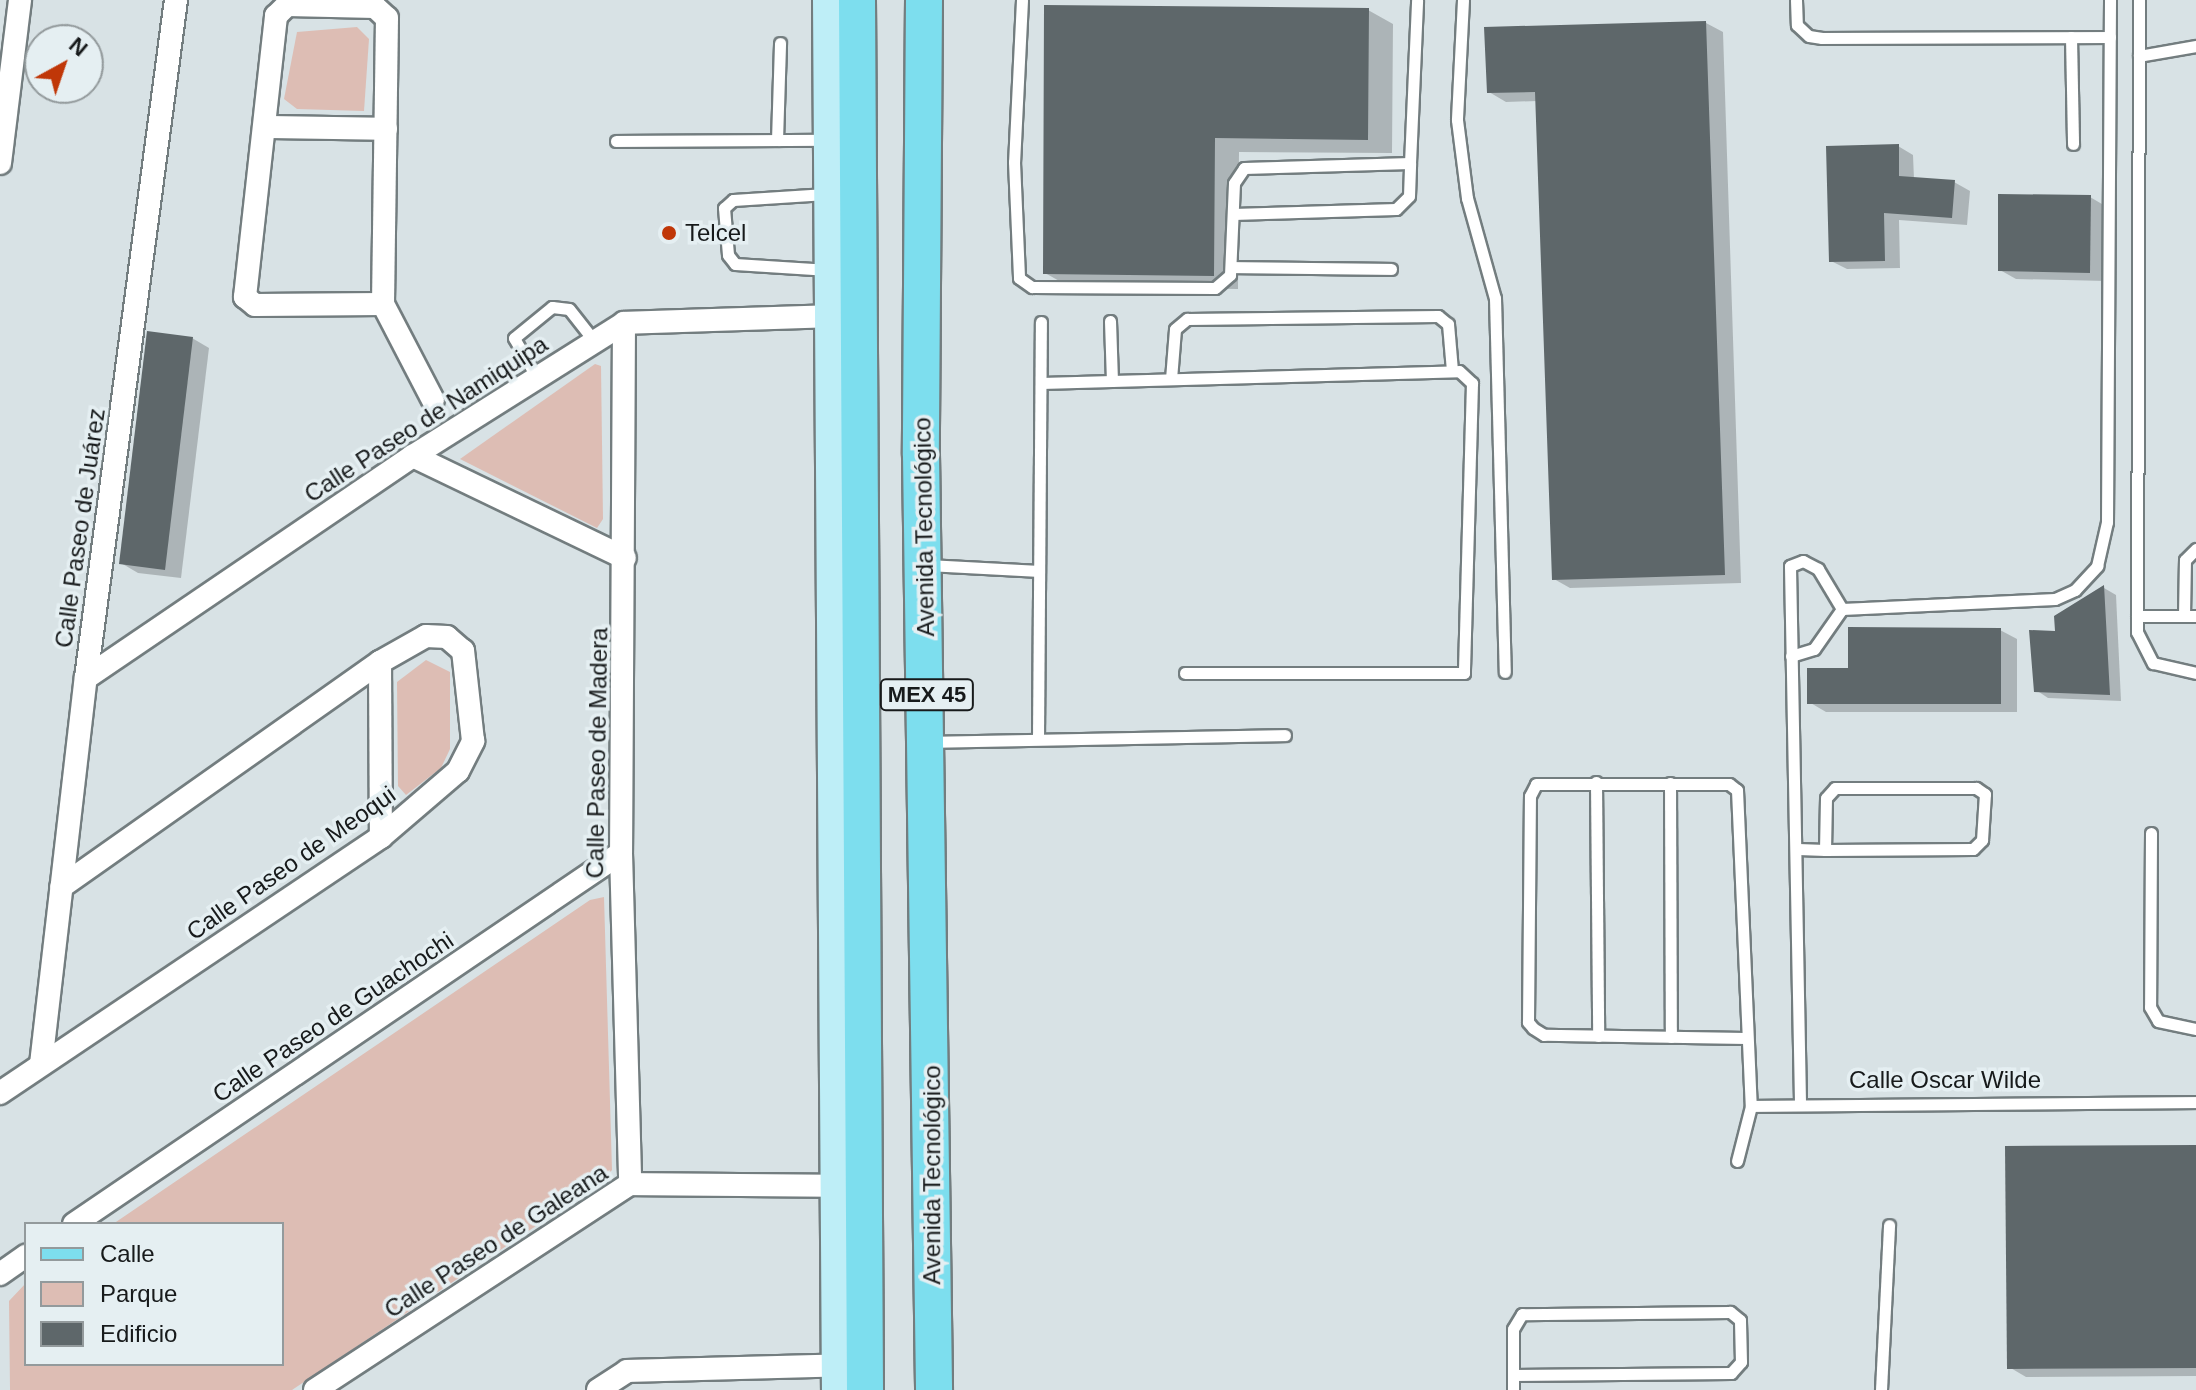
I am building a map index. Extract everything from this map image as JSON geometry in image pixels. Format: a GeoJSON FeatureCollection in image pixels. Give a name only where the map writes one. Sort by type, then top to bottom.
{"type":"FeatureCollection","features":[{"type":"Feature","properties":{"kind":"main road","name":"MEX 45"},"geometry":{"type":"LineString","coordinates":[[851,1377],[849,1186],[857,0]]}},
{"type":"Feature","properties":{"kind":"main road","name":"Avenida Tecnológico"},"geometry":{"type":"LineString","coordinates":[[924,0],[923,565],[929,742],[934,1390]]}},
{"type":"Feature","properties":{"kind":"street"},"geometry":{"type":"LineString","coordinates":[[0,163],[20,0]]}},
{"type":"Feature","properties":{"kind":"street","name":"Calle Paseo de Juárez"},"geometry":{"type":"LineString","coordinates":[[41,1064],[86,678],[176,0]]}},
{"type":"Feature","properties":{"kind":"street"},"geometry":{"type":"LineString","coordinates":[[829,0],[831,271],[849,1186]]}},
{"type":"Feature","properties":{"kind":"street"},"geometry":{"type":"LineString","coordinates":[[383,304],[255,305],[245,297],[276,16],[287,5],[348,2],[381,9],[387,18],[383,304],[433,400]]}},
{"type":"Feature","properties":{"kind":"street"},"geometry":{"type":"LineString","coordinates":[[265,127],[386,129]]}},
{"type":"Feature","properties":{"kind":"street"},"geometry":{"type":"LineString","coordinates":[[624,323],[832,316]]}},
{"type":"Feature","properties":{"kind":"street","name":"Calle Paseo de Namiquipa"},"geometry":{"type":"LineString","coordinates":[[86,678],[413,456],[624,323]]}},
{"type":"Feature","properties":{"kind":"street","name":"Calle Paseo de Madera"},"geometry":{"type":"LineString","coordinates":[[624,323],[621,853],[630,1184]]}},
{"type":"Feature","properties":{"kind":"street"},"geometry":{"type":"LineString","coordinates":[[413,456],[625,558]]}},
{"type":"Feature","properties":{"kind":"street","name":"Calle Paseo de Meoqui"},"geometry":{"type":"LineString","coordinates":[[0,1093],[381,837],[458,771],[473,741],[468,660],[456,643],[437,635],[426,636],[380,662],[61,887]]}},
{"type":"Feature","properties":{"kind":"street"},"geometry":{"type":"LineString","coordinates":[[380,662],[381,837]]}},
{"type":"Feature","properties":{"kind":"street","name":"Calle Paseo de Guachochi"},"geometry":{"type":"LineString","coordinates":[[77,1222],[621,853]]}},
{"type":"Feature","properties":{"kind":"street","name":"Calle Paseo de Galeana"},"geometry":{"type":"LineString","coordinates":[[315,1390],[630,1184],[849,1186]]}},
{"type":"Feature","properties":{"kind":"street"},"geometry":{"type":"LineString","coordinates":[[0,1274],[24,1257]]}},
{"type":"Feature","properties":{"kind":"street"},"geometry":{"type":"LineString","coordinates":[[598,1390],[627,1380],[851,1377]]}},
{"type":"Feature","properties":{"kind":"lane"},"geometry":{"type":"LineString","coordinates":[[1022,0],[1014,162],[1017,265],[1024,284],[1215,288],[1228,281],[1234,183],[1244,168],[1410,163]]}},
{"type":"Feature","properties":{"kind":"lane"},"geometry":{"type":"LineString","coordinates":[[1233,214],[1396,209],[1409,196],[1417,0]]}},
{"type":"Feature","properties":{"kind":"lane"},"geometry":{"type":"LineString","coordinates":[[1463,0],[1457,120],[1467,198],[1495,298],[1505,672]]}},
{"type":"Feature","properties":{"kind":"lane"},"geometry":{"type":"LineString","coordinates":[[1796,0],[1797,25],[1809,36],[1822,38],[2110,37]]}},
{"type":"Feature","properties":{"kind":"lane"},"geometry":{"type":"LineString","coordinates":[[1842,609],[2055,599],[2075,590],[2097,566],[2107,522],[2110,0]]}},
{"type":"Feature","properties":{"kind":"lane"},"geometry":{"type":"LineString","coordinates":[[2139,0],[2137,616],[2142,650],[2153,663],[2196,673]]}},
{"type":"Feature","properties":{"kind":"lane"},"geometry":{"type":"LineString","coordinates":[[2071,37],[2073,144]]}},
{"type":"Feature","properties":{"kind":"lane"},"geometry":{"type":"LineString","coordinates":[[777,140],[780,43]]}},
{"type":"Feature","properties":{"kind":"lane"},"geometry":{"type":"LineString","coordinates":[[2139,56],[2196,46]]}},
{"type":"Feature","properties":{"kind":"lane"},"geometry":{"type":"LineString","coordinates":[[616,141],[831,140]]}},
{"type":"Feature","properties":{"kind":"lane"},"geometry":{"type":"LineString","coordinates":[[831,194],[733,200],[724,208],[728,255],[735,264],[831,271]]}},
{"type":"Feature","properties":{"kind":"lane"},"geometry":{"type":"LineString","coordinates":[[1231,267],[1391,269]]}},
{"type":"Feature","properties":{"kind":"lane"},"geometry":{"type":"LineString","coordinates":[[537,378],[514,338],[552,307],[569,309],[595,342]]}},
{"type":"Feature","properties":{"kind":"lane"},"geometry":{"type":"LineString","coordinates":[[1171,379],[1175,329],[1187,319],[1438,316],[1448,324],[1452,371]]}},
{"type":"Feature","properties":{"kind":"lane"},"geometry":{"type":"LineString","coordinates":[[1110,321],[1112,381]]}},
{"type":"Feature","properties":{"kind":"lane"},"geometry":{"type":"LineString","coordinates":[[1038,739],[1041,322]]}},
{"type":"Feature","properties":{"kind":"lane"},"geometry":{"type":"LineString","coordinates":[[1041,383],[1452,371],[1465,374],[1472,383],[1464,673],[1185,673]]}},
{"type":"Feature","properties":{"kind":"lane"},"geometry":{"type":"LineString","coordinates":[[2137,616],[2190,616],[2185,560],[2196,549]]}},
{"type":"Feature","properties":{"kind":"lane"},"geometry":{"type":"LineString","coordinates":[[1800,1102],[1798,849],[1790,566],[1803,561],[1818,569],[1842,609]]}},
{"type":"Feature","properties":{"kind":"lane"},"geometry":{"type":"LineString","coordinates":[[923,565],[1039,571]]}},
{"type":"Feature","properties":{"kind":"lane"},"geometry":{"type":"LineString","coordinates":[[1791,656],[1814,649],[1842,609]]}},
{"type":"Feature","properties":{"kind":"lane"},"geometry":{"type":"LineString","coordinates":[[929,742],[1285,735]]}},
{"type":"Feature","properties":{"kind":"lane"},"geometry":{"type":"LineString","coordinates":[[1737,1161],[1751,1106],[1746,1038],[1740,796],[1729,784],[1542,781],[1530,796],[1528,1022],[1544,1035],[1746,1038]]}},
{"type":"Feature","properties":{"kind":"lane"},"geometry":{"type":"LineString","coordinates":[[1596,782],[1598,1036]]}},
{"type":"Feature","properties":{"kind":"lane"},"geometry":{"type":"LineString","coordinates":[[1670,783],[1671,1037]]}},
{"type":"Feature","properties":{"kind":"lane"},"geometry":{"type":"LineString","coordinates":[[1798,849],[1825,850],[1973,849],[1982,840],[1985,794],[1976,788],[1835,788],[1826,798],[1825,850]]}},
{"type":"Feature","properties":{"kind":"lane"},"geometry":{"type":"LineString","coordinates":[[2151,833],[2150,1007],[2158,1021],[2196,1029]]}},
{"type":"Feature","properties":{"kind":"lane","name":"Calle Oscar Wilde"},"geometry":{"type":"LineString","coordinates":[[1751,1106],[1800,1102],[2196,1102]]}},
{"type":"Feature","properties":{"kind":"lane"},"geometry":{"type":"LineString","coordinates":[[1881,1390],[1889,1225]]}},
{"type":"Feature","properties":{"kind":"lane"},"geometry":{"type":"LineString","coordinates":[[1513,1375],[1731,1373],[1741,1362],[1740,1320],[1730,1312],[1522,1314],[1513,1329],[1513,1375],[1513,1390]]}},
{"type":"Feature","properties":{"kind":"green space"},"geometry":{"type":"Polygon","coordinates":[[[357,27],[369,39],[364,111],[297,109],[284,99],[297,32],[357,27]]]}},
{"type":"Feature","properties":{"kind":"green space"},"geometry":{"type":"Polygon","coordinates":[[[595,364],[601,366],[603,519],[597,528],[460,459],[595,364]]]}},
{"type":"Feature","properties":{"kind":"green space"},"geometry":{"type":"Polygon","coordinates":[[[426,660],[450,672],[450,749],[441,768],[406,795],[398,786],[397,682],[426,660]]]}},
{"type":"Feature","properties":{"kind":"green space"},"geometry":{"type":"Polygon","coordinates":[[[604,897],[612,1170],[603,1181],[292,1390],[10,1390],[9,1301],[24,1285],[24,1366],[284,1366],[284,1222],[116,1222],[590,900],[604,897]]]}},
{"type":"Feature","properties":{"kind":"building"},"geometry":{"type":"Polygon","coordinates":[[[1044,5],[1369,8],[1368,140],[1215,138],[1214,276],[1043,274],[1044,5]]]}},
{"type":"Feature","properties":{"kind":"building"},"geometry":{"type":"Polygon","coordinates":[[[1706,21],[1725,575],[1552,580],[1535,92],[1487,93],[1484,27],[1706,21]]]}},
{"type":"Feature","properties":{"kind":"building"},"geometry":{"type":"Polygon","coordinates":[[[1899,144],[1899,176],[1955,180],[1952,218],[1884,213],[1885,261],[1829,262],[1826,146],[1899,144]]]}},
{"type":"Feature","properties":{"kind":"building"},"geometry":{"type":"Polygon","coordinates":[[[1998,194],[2091,195],[2090,273],[1998,271],[1998,194]]]}},
{"type":"Feature","properties":{"kind":"building"},"geometry":{"type":"Polygon","coordinates":[[[147,331],[193,337],[165,570],[119,564],[147,331]]]}},
{"type":"Feature","properties":{"kind":"building"},"geometry":{"type":"Polygon","coordinates":[[[2104,585],[2110,695],[2034,692],[2029,630],[2055,631],[2054,616],[2104,585]]]}},
{"type":"Feature","properties":{"kind":"building"},"geometry":{"type":"Polygon","coordinates":[[[1848,627],[2001,628],[2001,704],[1807,704],[1807,668],[1848,668],[1848,627]]]}},
{"type":"Feature","properties":{"kind":"building"},"geometry":{"type":"Polygon","coordinates":[[[2196,1145],[2196,1368],[2007,1369],[2005,1146],[2196,1145]]]}},
{"type":"Feature","properties":{"kind":"place","name":"Telcel"},"geometry":{"type":"Point","coordinates":[669,233]}}]}
